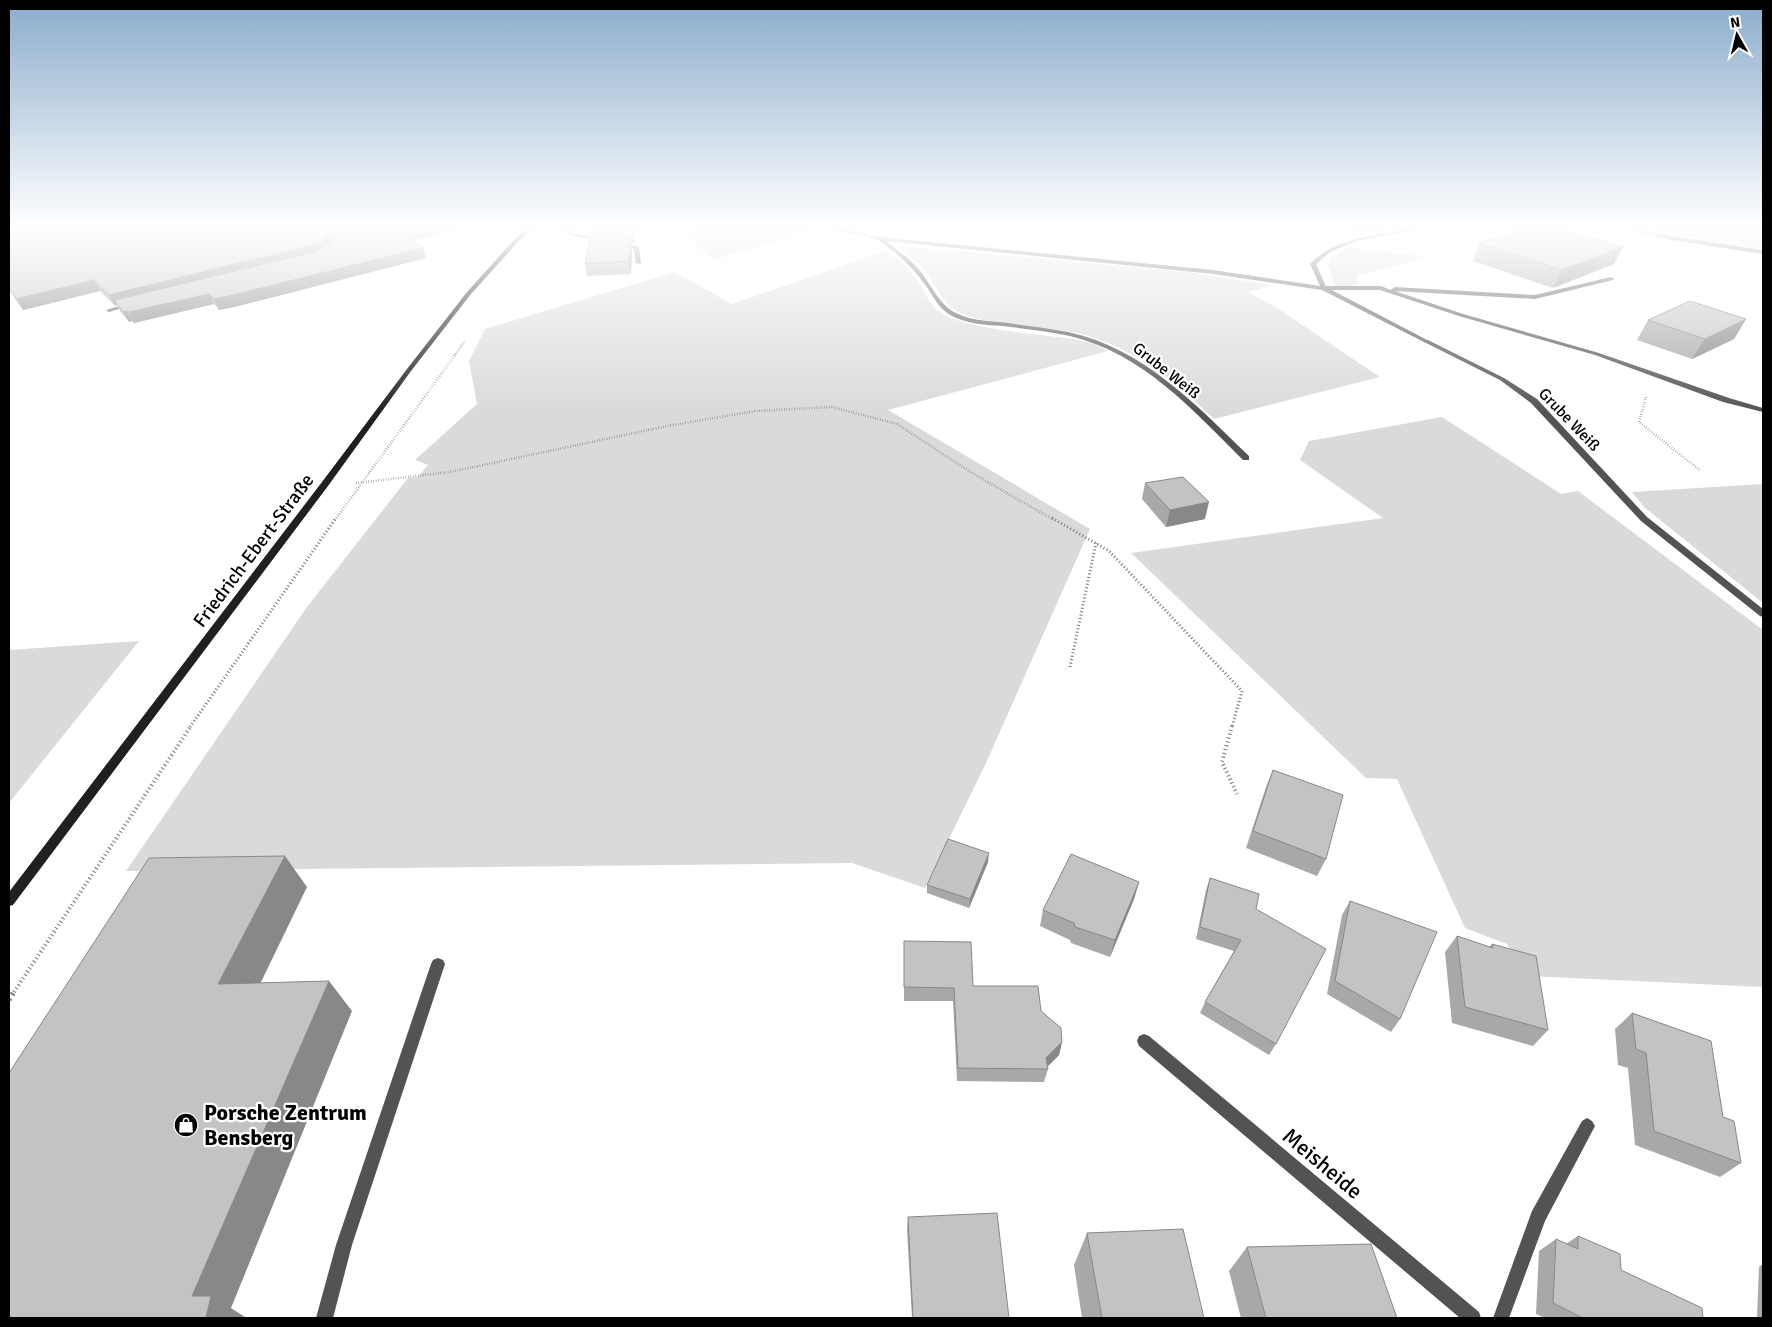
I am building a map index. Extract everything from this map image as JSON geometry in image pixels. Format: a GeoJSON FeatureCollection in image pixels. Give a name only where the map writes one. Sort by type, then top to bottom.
{"type":"FeatureCollection","features":[{"type":"Feature","properties":{"kind":"main road","name":"Friedrich-Ebert-Straße"},"geometry":{"type":"LineString","coordinates":[[9,901],[409,370],[473,289]]}},
{"type":"Feature","properties":{"kind":"street","name":"Grube Weiß"},"geometry":{"type":"LineString","coordinates":[[929,289],[942,308],[972,321],[1084,338],[1114,349],[1147,369],[1176,392],[1246,458]]}},
{"type":"Feature","properties":{"kind":"street","name":"Grube Weiß"},"geometry":{"type":"LineString","coordinates":[[1326,289],[1521,390],[1534,401],[1644,519],[1763,614]]}},
{"type":"Feature","properties":{"kind":"street","name":"Grube Weiß"},"geometry":{"type":"LineString","coordinates":[[1383,289],[1462,315],[1597,354],[1726,400],[1763,410]]}},
{"type":"Feature","properties":{"kind":"street"},"geometry":{"type":"LineString","coordinates":[[1396,289],[1535,297],[1569,289]]}},
{"type":"Feature","properties":{"kind":"street"},"geometry":{"type":"LineString","coordinates":[[108,310],[136,303]]}},
{"type":"Feature","properties":{"kind":"street"},"geometry":{"type":"LineString","coordinates":[[324,1318],[344,1245],[438,964]]}},
{"type":"Feature","properties":{"kind":"street","name":"Meisheide"},"geometry":{"type":"LineString","coordinates":[[1144,1041],[1473,1318]]}},
{"type":"Feature","properties":{"kind":"street"},"geometry":{"type":"LineString","coordinates":[[1500,1318],[1538,1217],[1587,1126]]}},
{"type":"Feature","properties":{"kind":"path"},"geometry":{"type":"LineString","coordinates":[[9,1000],[171,754],[361,483],[466,339]]}},
{"type":"Feature","properties":{"kind":"path"},"geometry":{"type":"LineString","coordinates":[[1653,375],[1639,422],[1701,471]]}},
{"type":"Feature","properties":{"kind":"path"},"geometry":{"type":"LineString","coordinates":[[325,484],[361,483],[450,472],[667,426],[755,410],[832,407],[897,424],[972,474],[1109,551],[1187,631],[1242,691],[1222,762],[1237,794]]}},
{"type":"Feature","properties":{"kind":"path"},"geometry":{"type":"LineString","coordinates":[[1070,667],[1096,543]]}},
{"type":"Feature","properties":{"kind":"shaded area"},"geometry":{"type":"Polygon","coordinates":[[[619,289],[705,289],[732,304],[776,289],[923,289],[936,309],[947,316],[963,322],[1003,330],[1079,340],[1092,343],[1108,351],[888,410],[1090,529],[986,763],[925,888],[852,863],[126,871],[307,607],[408,478],[418,477],[428,465],[415,460],[477,404],[469,361],[485,329],[619,289]]]}},
{"type":"Feature","properties":{"kind":"shaded area"},"geometry":{"type":"Polygon","coordinates":[[[937,289],[1259,289],[1248,292],[1274,306],[1380,377],[1214,419],[1159,372],[1112,345],[1076,333],[990,321],[969,316],[960,313],[943,299],[937,289]]]}},
{"type":"Feature","properties":{"kind":"shaded area"},"geometry":{"type":"Polygon","coordinates":[[[1442,417],[1561,494],[1578,491],[1763,630],[1763,987],[1528,976],[1507,944],[1465,928],[1397,779],[1366,778],[1131,553],[1383,518],[1300,460],[1309,441],[1442,417]]]}},
{"type":"Feature","properties":{"kind":"shaded area"},"geometry":{"type":"Polygon","coordinates":[[[1763,484],[1763,603],[1644,507],[1632,492],[1763,484]]]}},
{"type":"Feature","properties":{"kind":"shaded area"},"geometry":{"type":"Polygon","coordinates":[[[139,641],[9,803],[9,650],[139,641]]]}},
{"type":"Feature","properties":{"kind":"building"},"geometry":{"type":"Polygon","coordinates":[[[10,289],[57,289],[16,299],[10,289]]]}},
{"type":"Feature","properties":{"kind":"building"},"geometry":{"type":"Polygon","coordinates":[[[103,289],[134,289],[109,295],[103,289]]]}},
{"type":"Feature","properties":{"kind":"building"},"geometry":{"type":"Polygon","coordinates":[[[161,289],[258,289],[214,299],[209,294],[129,312],[123,312],[115,300],[161,289]]]}},
{"type":"Feature","properties":{"kind":"building"},"geometry":{"type":"Polygon","coordinates":[[[1690,301],[1746,319],[1705,339],[1648,320],[1690,301]]]}},
{"type":"Feature","properties":{"kind":"building"},"geometry":{"type":"Polygon","coordinates":[[[1183,477],[1209,502],[1170,510],[1145,483],[1183,477]]]}},
{"type":"Feature","properties":{"kind":"building"},"geometry":{"type":"Polygon","coordinates":[[[1273,770],[1343,795],[1326,859],[1253,831],[1273,770]]]}},
{"type":"Feature","properties":{"kind":"building"},"geometry":{"type":"Polygon","coordinates":[[[948,839],[989,853],[970,899],[927,885],[948,839]]]}},
{"type":"Feature","properties":{"kind":"building"},"geometry":{"type":"Polygon","coordinates":[[[1071,854],[1139,882],[1115,940],[1075,927],[1074,923],[1043,910],[1071,854]]]}},
{"type":"Feature","properties":{"kind":"building"},"geometry":{"type":"Polygon","coordinates":[[[285,856],[218,984],[329,981],[192,1296],[211,1296],[206,1318],[9,1318],[9,1073],[149,858],[285,856]]]}},
{"type":"Feature","properties":{"kind":"building"},"geometry":{"type":"Polygon","coordinates":[[[1210,878],[1259,894],[1256,909],[1326,949],[1276,1044],[1205,1002],[1241,940],[1200,927],[1210,878]]]}},
{"type":"Feature","properties":{"kind":"building"},"geometry":{"type":"Polygon","coordinates":[[[1350,901],[1437,932],[1400,1019],[1335,981],[1350,901]]]}},
{"type":"Feature","properties":{"kind":"building"},"geometry":{"type":"Polygon","coordinates":[[[1457,936],[1493,948],[1492,944],[1536,956],[1548,1030],[1465,1007],[1457,936]]]}},
{"type":"Feature","properties":{"kind":"building"},"geometry":{"type":"Polygon","coordinates":[[[904,941],[971,942],[973,986],[1038,986],[1041,1011],[1061,1028],[1062,1042],[1046,1058],[1048,1069],[958,1068],[954,988],[904,987],[904,941]]]}},
{"type":"Feature","properties":{"kind":"building"},"geometry":{"type":"Polygon","coordinates":[[[1632,1013],[1711,1041],[1723,1117],[1734,1121],[1741,1163],[1654,1131],[1646,1053],[1636,1049],[1632,1013]]]}},
{"type":"Feature","properties":{"kind":"building"},"geometry":{"type":"Polygon","coordinates":[[[997,1213],[1009,1318],[913,1318],[908,1217],[997,1213]]]}},
{"type":"Feature","properties":{"kind":"building"},"geometry":{"type":"Polygon","coordinates":[[[1183,1229],[1204,1318],[1102,1318],[1087,1233],[1183,1229]]]}},
{"type":"Feature","properties":{"kind":"building"},"geometry":{"type":"Polygon","coordinates":[[[1578,1236],[1620,1254],[1621,1270],[1702,1308],[1703,1318],[1583,1318],[1553,1303],[1556,1239],[1578,1249],[1578,1236]]]}},
{"type":"Feature","properties":{"kind":"building"},"geometry":{"type":"Polygon","coordinates":[[[1371,1244],[1397,1318],[1266,1318],[1247,1247],[1371,1244]]]}},
{"type":"Feature","properties":{"kind":"place","name":"Porsche Zentrum Bensberg"},"geometry":{"type":"Point","coordinates":[186,1125]}}]}
